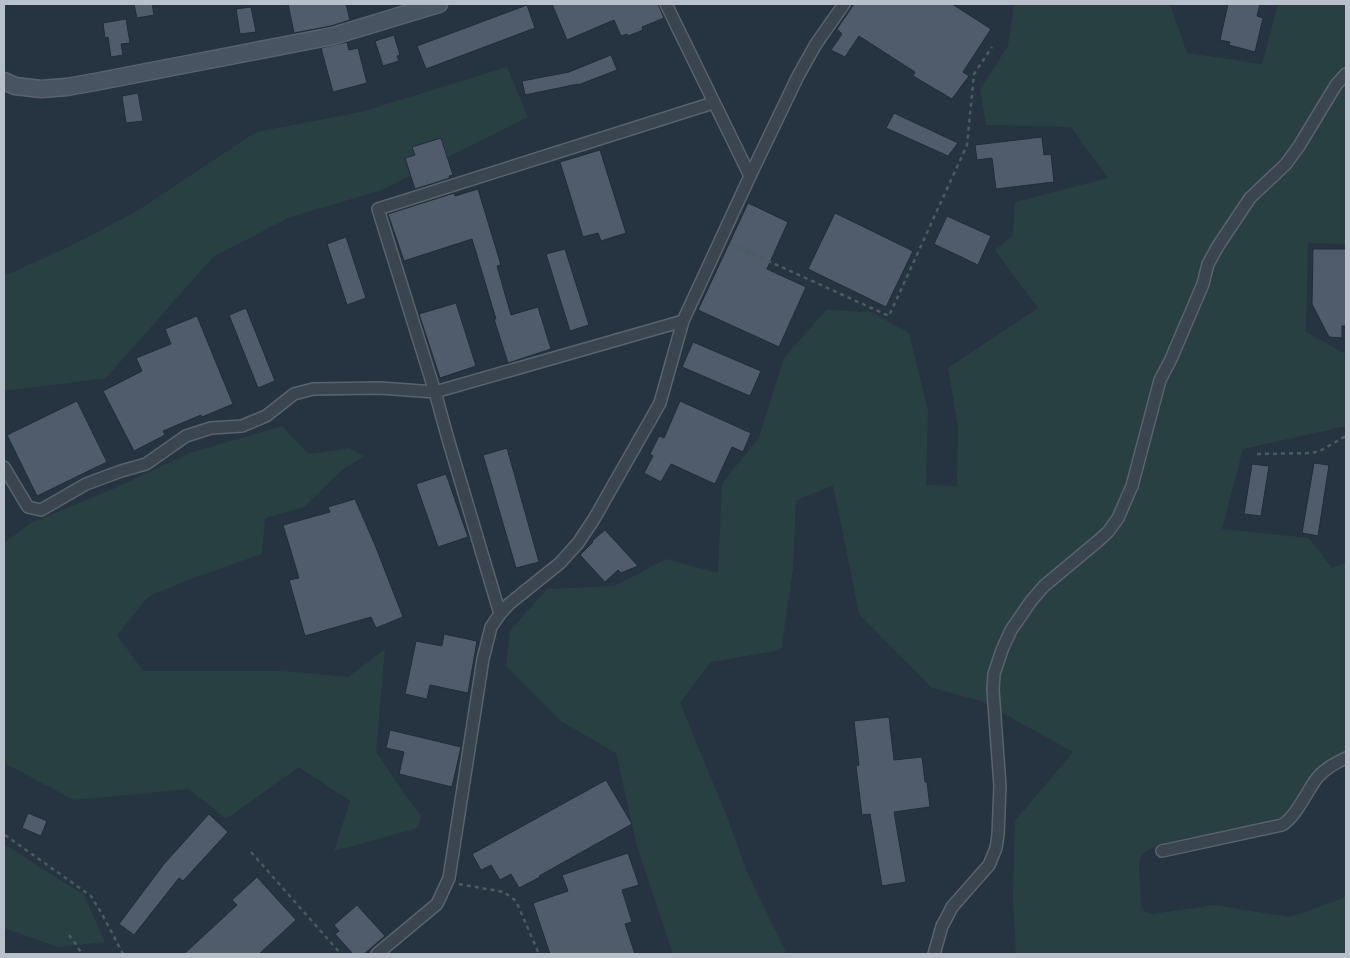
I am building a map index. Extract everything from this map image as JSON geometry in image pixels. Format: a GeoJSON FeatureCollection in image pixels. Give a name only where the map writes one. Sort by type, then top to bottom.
{"type":"FeatureCollection","features":[{"type":"Feature","properties":{"kind":"street"},"geometry":{"type":"LineString","coordinates":[[4,81],[15,86],[67,87],[333,36],[439,4]]}},
{"type":"Feature","properties":{"kind":"street"},"geometry":{"type":"LineString","coordinates":[[666,4],[750,176]]}},
{"type":"Feature","properties":{"kind":"street"},"geometry":{"type":"LineString","coordinates":[[377,954],[437,904],[449,878],[483,658],[491,627],[509,604],[560,562],[578,543],[594,519],[660,403],[683,321],[720,240],[798,76],[816,44],[844,4]]}},
{"type":"Feature","properties":{"kind":"street"},"geometry":{"type":"LineString","coordinates":[[934,954],[942,926],[947,917],[960,898],[982,874],[996,848],[1000,786],[993,690],[994,674],[1011,630],[1044,586],[1108,532],[1118,518],[1132,486],[1160,380],[1203,284],[1208,264],[1250,198],[1286,164],[1336,85],[1346,74]]}},
{"type":"Feature","properties":{"kind":"street"},"geometry":{"type":"LineString","coordinates":[[500,614],[435,392],[378,210],[713,103]]}},
{"type":"Feature","properties":{"kind":"street"},"geometry":{"type":"LineString","coordinates":[[4,467],[28,507],[41,510],[86,484],[146,464],[186,436],[211,428],[242,426],[266,416],[294,394],[313,389],[360,388],[435,392],[683,321]]}},
{"type":"Feature","properties":{"kind":"street"},"geometry":{"type":"LineString","coordinates":[[1162,851],[1282,825],[1290,818],[1321,773],[1346,758]]}},
{"type":"Feature","properties":{"kind":"path"},"geometry":{"type":"LineString","coordinates":[[720,240],[889,316],[967,145],[974,74],[992,47]]}},
{"type":"Feature","properties":{"kind":"path"},"geometry":{"type":"LineString","coordinates":[[1257,454],[1312,453],[1320,451],[1346,436]]}},
{"type":"Feature","properties":{"kind":"path"},"geometry":{"type":"LineString","coordinates":[[5,835],[91,896],[123,954]]}},
{"type":"Feature","properties":{"kind":"path"},"geometry":{"type":"LineString","coordinates":[[251,852],[341,954]]}},
{"type":"Feature","properties":{"kind":"path"},"geometry":{"type":"LineString","coordinates":[[447,882],[504,892],[516,901],[539,954]]}},
{"type":"Feature","properties":{"kind":"path"},"geometry":{"type":"LineString","coordinates":[[69,935],[82,954]]}},
{"type":"Feature","properties":{"kind":"green space"},"geometry":{"type":"Polygon","coordinates":[[[1014,4],[1170,4],[1187,53],[1262,64],[1278,4],[1346,4],[1346,244],[1308,243],[1306,332],[1346,354],[1346,426],[1243,449],[1222,529],[1309,538],[1332,568],[1346,562],[1346,753],[1283,819],[1150,849],[1142,855],[1139,864],[1141,904],[1145,911],[1152,914],[1214,905],[1290,917],[1346,897],[1346,954],[1016,954],[1013,899],[1015,821],[1073,752],[981,701],[932,688],[859,614],[833,485],[796,501],[793,569],[781,650],[711,662],[680,703],[728,819],[747,872],[785,950],[785,954],[673,954],[637,846],[616,753],[562,722],[506,666],[510,631],[547,589],[614,586],[666,559],[718,573],[722,484],[759,437],[784,358],[826,310],[871,312],[909,333],[928,411],[926,485],[957,486],[958,428],[948,368],[1038,308],[995,250],[1013,235],[1015,202],[1108,178],[1071,127],[986,125],[980,89],[1008,46],[1014,4]]]}},
{"type":"Feature","properties":{"kind":"green space"},"geometry":{"type":"Polygon","coordinates":[[[507,67],[528,117],[379,191],[290,217],[213,257],[106,378],[4,391],[4,272],[9,274],[76,243],[137,211],[256,132],[361,112],[507,67]]]}},
{"type":"Feature","properties":{"kind":"green space"},"geometry":{"type":"Polygon","coordinates":[[[282,426],[309,454],[349,448],[364,456],[342,470],[304,507],[265,518],[262,554],[188,580],[148,597],[117,635],[143,671],[285,671],[348,677],[385,649],[376,752],[421,817],[418,828],[334,851],[350,801],[299,767],[226,819],[189,789],[74,800],[4,763],[4,543],[31,523],[115,488],[190,453],[282,426]]]}},
{"type":"Feature","properties":{"kind":"green space"},"geometry":{"type":"Polygon","coordinates":[[[4,844],[84,895],[105,942],[58,947],[4,928],[4,844]]]}},
{"type":"Feature","properties":{"kind":"building"},"geometry":{"type":"Polygon","coordinates":[[[134,4],[152,4],[154,15],[137,18],[134,4]]]}},
{"type":"Feature","properties":{"kind":"building"},"geometry":{"type":"Polygon","coordinates":[[[288,4],[346,4],[350,20],[331,26],[294,33],[288,4]]]}},
{"type":"Feature","properties":{"kind":"building"},"geometry":{"type":"Polygon","coordinates":[[[552,4],[658,4],[664,18],[642,27],[643,30],[628,36],[627,34],[621,36],[614,20],[567,40],[552,4]]]}},
{"type":"Feature","properties":{"kind":"building"},"geometry":{"type":"Polygon","coordinates":[[[854,4],[952,4],[991,29],[963,72],[969,76],[952,99],[913,76],[915,72],[859,36],[845,57],[831,50],[842,34],[837,29],[854,4]]]}},
{"type":"Feature","properties":{"kind":"building"},"geometry":{"type":"Polygon","coordinates":[[[1228,4],[1260,4],[1257,16],[1263,18],[1255,52],[1229,45],[1230,42],[1220,40],[1228,4]]]}},
{"type":"Feature","properties":{"kind":"building"},"geometry":{"type":"Polygon","coordinates":[[[527,5],[535,28],[426,69],[417,46],[527,5]]]}},
{"type":"Feature","properties":{"kind":"building"},"geometry":{"type":"Polygon","coordinates":[[[251,7],[256,32],[240,34],[236,9],[251,7]]]}},
{"type":"Feature","properties":{"kind":"building"},"geometry":{"type":"Polygon","coordinates":[[[126,19],[130,43],[121,44],[123,55],[111,57],[108,37],[105,38],[103,23],[126,19]]]}},
{"type":"Feature","properties":{"kind":"building"},"geometry":{"type":"Polygon","coordinates":[[[394,35],[400,55],[397,56],[399,61],[383,66],[375,41],[394,35]]]}},
{"type":"Feature","properties":{"kind":"building"},"geometry":{"type":"Polygon","coordinates":[[[347,42],[349,50],[358,48],[367,83],[333,92],[321,48],[347,42]]]}},
{"type":"Feature","properties":{"kind":"building"},"geometry":{"type":"Polygon","coordinates":[[[611,55],[617,70],[578,85],[525,95],[522,81],[569,72],[611,55]]]}},
{"type":"Feature","properties":{"kind":"building"},"geometry":{"type":"Polygon","coordinates":[[[138,93],[143,121],[126,123],[122,96],[138,93]]]}},
{"type":"Feature","properties":{"kind":"building"},"geometry":{"type":"Polygon","coordinates":[[[894,113],[958,143],[948,156],[886,128],[894,113]]]}},
{"type":"Feature","properties":{"kind":"building"},"geometry":{"type":"Polygon","coordinates":[[[1042,137],[1044,155],[1051,154],[1054,182],[996,189],[992,158],[977,160],[975,145],[1042,137]]]}},
{"type":"Feature","properties":{"kind":"building"},"geometry":{"type":"Polygon","coordinates":[[[441,138],[453,175],[449,176],[450,178],[415,189],[405,158],[415,155],[412,147],[441,138]]]}},
{"type":"Feature","properties":{"kind":"building"},"geometry":{"type":"Polygon","coordinates":[[[600,150],[626,233],[601,241],[598,233],[583,237],[560,162],[600,150]]]}},
{"type":"Feature","properties":{"kind":"building"},"geometry":{"type":"Polygon","coordinates":[[[478,189],[501,265],[497,266],[511,315],[538,307],[551,349],[508,363],[472,239],[404,261],[388,214],[454,193],[455,196],[478,189]]]}},
{"type":"Feature","properties":{"kind":"building"},"geometry":{"type":"Polygon","coordinates":[[[748,203],[788,222],[767,269],[806,287],[779,347],[698,310],[748,203]]]}},
{"type":"Feature","properties":{"kind":"building"},"geometry":{"type":"Polygon","coordinates":[[[835,213],[913,251],[886,307],[808,269],[835,213]]]}},
{"type":"Feature","properties":{"kind":"building"},"geometry":{"type":"Polygon","coordinates":[[[947,216],[991,236],[978,265],[934,244],[947,216]]]}},
{"type":"Feature","properties":{"kind":"building"},"geometry":{"type":"Polygon","coordinates":[[[346,237],[366,298],[347,305],[327,244],[346,237]]]}},
{"type":"Feature","properties":{"kind":"building"},"geometry":{"type":"Polygon","coordinates":[[[565,249],[589,325],[570,331],[546,254],[565,249]]]}},
{"type":"Feature","properties":{"kind":"building"},"geometry":{"type":"Polygon","coordinates":[[[1313,249],[1346,249],[1346,326],[1342,326],[1342,338],[1329,337],[1312,304],[1313,249]]]}},
{"type":"Feature","properties":{"kind":"building"},"geometry":{"type":"Polygon","coordinates":[[[456,303],[476,366],[440,378],[419,314],[456,303]]]}},
{"type":"Feature","properties":{"kind":"building"},"geometry":{"type":"Polygon","coordinates":[[[246,308],[275,381],[258,388],[229,315],[246,308]]]}},
{"type":"Feature","properties":{"kind":"building"},"geometry":{"type":"Polygon","coordinates":[[[197,316],[233,404],[163,431],[165,435],[134,451],[103,391],[142,371],[136,358],[171,344],[165,329],[197,316]]]}},
{"type":"Feature","properties":{"kind":"building"},"geometry":{"type":"Polygon","coordinates":[[[693,342],[761,371],[750,396],[682,367],[693,342]]]}},
{"type":"Feature","properties":{"kind":"building"},"geometry":{"type":"Polygon","coordinates":[[[77,401],[107,462],[37,496],[7,435],[77,401]]]}},
{"type":"Feature","properties":{"kind":"building"},"geometry":{"type":"Polygon","coordinates":[[[680,401],[751,433],[743,452],[732,447],[715,484],[671,464],[661,482],[644,473],[653,456],[650,454],[659,436],[664,438],[680,401]]]}},
{"type":"Feature","properties":{"kind":"building"},"geometry":{"type":"Polygon","coordinates":[[[507,448],[539,562],[516,568],[483,455],[507,448]]]}},
{"type":"Feature","properties":{"kind":"building"},"geometry":{"type":"Polygon","coordinates":[[[1314,463],[1329,465],[1318,536],[1302,533],[1314,463]]]}},
{"type":"Feature","properties":{"kind":"building"},"geometry":{"type":"Polygon","coordinates":[[[1252,464],[1269,466],[1261,516],[1244,514],[1252,464]]]}},
{"type":"Feature","properties":{"kind":"building"},"geometry":{"type":"Polygon","coordinates":[[[446,474],[468,537],[438,547],[416,484],[446,474]]]}},
{"type":"Feature","properties":{"kind":"building"},"geometry":{"type":"Polygon","coordinates":[[[355,499],[403,617],[376,628],[371,617],[305,636],[289,580],[299,578],[283,525],[330,512],[328,507],[355,499]]]}},
{"type":"Feature","properties":{"kind":"building"},"geometry":{"type":"Polygon","coordinates":[[[605,530],[638,566],[621,573],[618,570],[605,582],[580,555],[605,530]]]}},
{"type":"Feature","properties":{"kind":"building"},"geometry":{"type":"Polygon","coordinates":[[[444,634],[477,641],[468,693],[430,685],[427,699],[405,694],[416,641],[442,646],[444,634]]]}},
{"type":"Feature","properties":{"kind":"building"},"geometry":{"type":"Polygon","coordinates":[[[889,717],[894,760],[922,757],[930,807],[894,812],[906,882],[882,886],[870,814],[862,815],[856,766],[859,765],[854,721],[889,717]]]}},
{"type":"Feature","properties":{"kind":"building"},"geometry":{"type":"Polygon","coordinates":[[[390,730],[461,747],[452,787],[399,774],[404,752],[386,748],[390,730]]]}},
{"type":"Feature","properties":{"kind":"building"},"geometry":{"type":"Polygon","coordinates":[[[606,780],[632,824],[519,888],[511,874],[500,880],[491,865],[481,870],[472,854],[606,780]]]}},
{"type":"Feature","properties":{"kind":"building"},"geometry":{"type":"Polygon","coordinates":[[[28,813],[47,821],[41,836],[22,828],[28,813]]]}},
{"type":"Feature","properties":{"kind":"building"},"geometry":{"type":"Polygon","coordinates":[[[209,814],[228,832],[183,881],[179,878],[134,935],[119,924],[164,864],[209,814]]]}},
{"type":"Feature","properties":{"kind":"building"},"geometry":{"type":"Polygon","coordinates":[[[628,853],[639,885],[622,890],[632,922],[625,924],[635,954],[550,954],[533,903],[568,891],[562,875],[628,853]]]}},
{"type":"Feature","properties":{"kind":"building"},"geometry":{"type":"Polygon","coordinates":[[[257,877],[296,920],[259,954],[184,954],[237,905],[232,900],[257,877]]]}},
{"type":"Feature","properties":{"kind":"building"},"geometry":{"type":"Polygon","coordinates":[[[357,905],[385,936],[364,954],[353,954],[335,934],[339,931],[334,925],[357,905]]]}}]}
